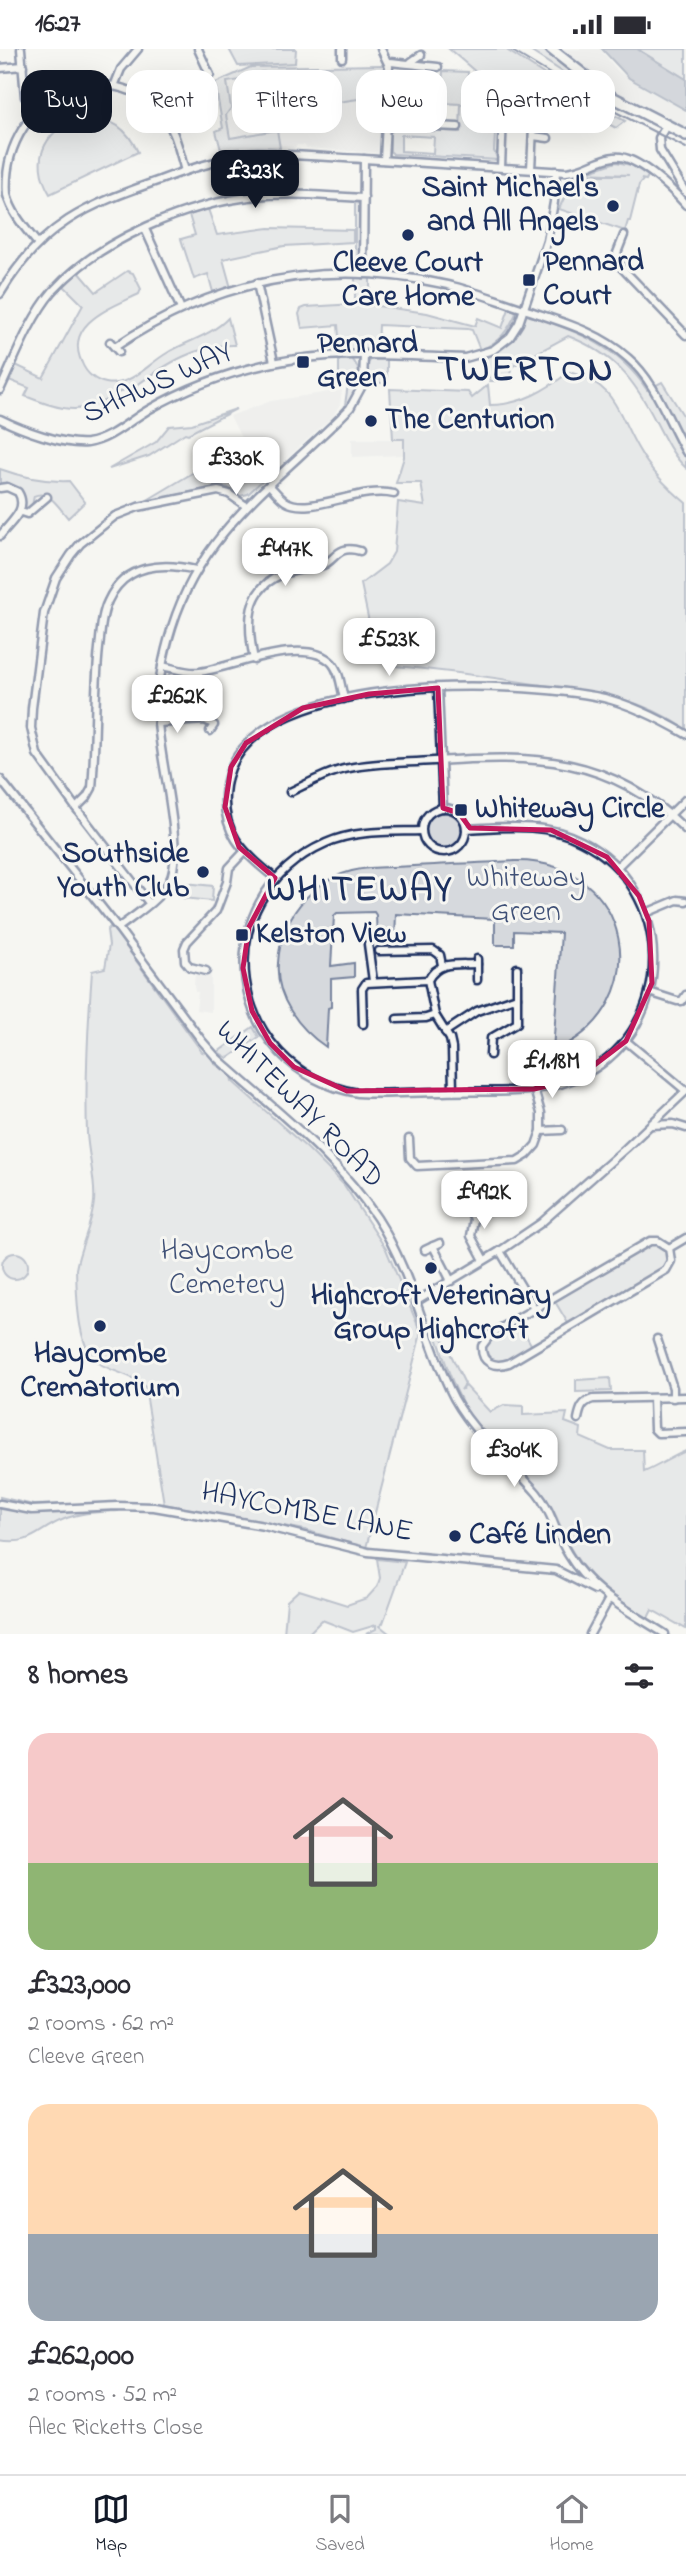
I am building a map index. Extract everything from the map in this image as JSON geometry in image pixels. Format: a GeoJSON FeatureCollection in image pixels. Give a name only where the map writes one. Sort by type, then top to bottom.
{"type":"FeatureCollection","features":[{"type":"Feature","properties":{"kind":"highway"},"geometry":{"type":"LineString","coordinates":[[551,49],[605,93],[686,135]]}},
{"type":"Feature","properties":{"kind":"street"},"geometry":{"type":"LineString","coordinates":[[21,49],[23,70]]}},
{"type":"Feature","properties":{"kind":"street"},"geometry":{"type":"LineString","coordinates":[[115,84],[121,69],[138,49]]}},
{"type":"Feature","properties":{"kind":"street"},"geometry":{"type":"LineString","coordinates":[[198,49],[208,70]]}},
{"type":"Feature","properties":{"kind":"street"},"geometry":{"type":"LineString","coordinates":[[342,49],[342,58]]}},
{"type":"Feature","properties":{"kind":"street"},"geometry":{"type":"LineString","coordinates":[[381,49],[388,62],[388,70]]}},
{"type":"Feature","properties":{"kind":"street"},"geometry":{"type":"LineString","coordinates":[[411,62],[421,55]]}},
{"type":"Feature","properties":{"kind":"street"},"geometry":{"type":"LineString","coordinates":[[388,62],[411,62],[438,67]]}},
{"type":"Feature","properties":{"kind":"street"},"geometry":{"type":"LineString","coordinates":[[0,68],[23,66]]}},
{"type":"Feature","properties":{"kind":"street"},"geometry":{"type":"LineString","coordinates":[[112,84],[126,89]]}},
{"type":"Feature","properties":{"kind":"street"},"geometry":{"type":"LineString","coordinates":[[17,124],[9,140],[5,158],[4,198],[38,244]]}},
{"type":"Feature","properties":{"kind":"street"},"geometry":{"type":"LineString","coordinates":[[666,125],[659,138],[660,150],[686,194]]}},
{"type":"Feature","properties":{"kind":"street"},"geometry":{"type":"LineString","coordinates":[[447,127],[458,127]]}},
{"type":"Feature","properties":{"kind":"street"},"geometry":{"type":"LineString","coordinates":[[173,133],[186,171]]}},
{"type":"Feature","properties":{"kind":"street"},"geometry":{"type":"LineString","coordinates":[[384,160],[386,133]]}},
{"type":"Feature","properties":{"kind":"street"},"geometry":{"type":"LineString","coordinates":[[501,167],[502,133]]}},
{"type":"Feature","properties":{"kind":"street"},"geometry":{"type":"LineString","coordinates":[[531,169],[533,135],[548,138]]}},
{"type":"Feature","properties":{"kind":"street"},"geometry":{"type":"LineString","coordinates":[[0,294],[17,268],[38,244],[85,208],[186,171],[222,160],[258,155],[556,171],[579,170],[614,157],[626,158],[663,183],[686,205]]}},
{"type":"Feature","properties":{"kind":"street"},"geometry":{"type":"LineString","coordinates":[[363,274],[364,159]]}},
{"type":"Feature","properties":{"kind":"street","name":"SHAWS WAY"},"geometry":{"type":"LineString","coordinates":[[0,419],[67,442],[88,443],[106,437],[147,410],[184,392],[224,376],[274,362],[310,357],[364,355],[465,358],[483,355],[510,337],[524,309],[547,241],[556,171]]}},
{"type":"Feature","properties":{"kind":"street"},"geometry":{"type":"LineString","coordinates":[[0,390],[19,346],[51,293],[77,268],[102,250],[197,208],[239,198],[284,195],[364,198]]}},
{"type":"Feature","properties":{"kind":"street"},"geometry":{"type":"LineString","coordinates":[[145,229],[181,309]]}},
{"type":"Feature","properties":{"kind":"street"},"geometry":{"type":"LineString","coordinates":[[624,235],[617,258],[623,270],[686,335]]}},
{"type":"Feature","properties":{"kind":"street"},"geometry":{"type":"LineString","coordinates":[[609,257],[617,258]]}},
{"type":"Feature","properties":{"kind":"street"},"geometry":{"type":"LineString","coordinates":[[115,347],[145,327],[181,309],[223,292],[257,283],[316,274],[363,274],[405,277],[450,285],[582,329],[626,356],[643,375],[657,397],[686,452]]}},
{"type":"Feature","properties":{"kind":"street"},"geometry":{"type":"LineString","coordinates":[[257,283],[274,362]]}},
{"type":"Feature","properties":{"kind":"street"},"geometry":{"type":"LineString","coordinates":[[118,928],[149,903],[170,881],[176,860],[158,723],[162,666],[172,625],[196,570],[226,527],[350,408],[363,384],[364,355]]}},
{"type":"Feature","properties":{"kind":"street"},"geometry":{"type":"LineString","coordinates":[[269,485],[286,502],[307,505],[365,493],[391,491]]}},
{"type":"Feature","properties":{"kind":"street"},"geometry":{"type":"LineString","coordinates":[[0,488],[7,487],[18,492],[23,503],[21,512],[0,536]]}},
{"type":"Feature","properties":{"kind":"street"},"geometry":{"type":"LineString","coordinates":[[149,903],[37,754],[31,728],[44,613],[56,579],[80,544],[101,526],[126,511],[218,491],[229,494],[246,506]]}},
{"type":"Feature","properties":{"kind":"street"},"geometry":{"type":"LineString","coordinates":[[21,512],[27,514],[47,497]]}},
{"type":"Feature","properties":{"kind":"street"},"geometry":{"type":"LineString","coordinates":[[254,660],[248,624],[251,606],[262,589],[282,574],[325,564],[340,552],[352,549],[360,551]]}},
{"type":"Feature","properties":{"kind":"street"},"geometry":{"type":"LineString","coordinates":[[76,808],[92,788],[96,677],[108,601],[120,584],[135,572],[161,564],[196,570]]}},
{"type":"Feature","properties":{"kind":"street"},"geometry":{"type":"LineString","coordinates":[[162,666],[198,673],[300,651],[319,654],[333,664],[340,679],[344,699]]}},
{"type":"Feature","properties":{"kind":"street"},"geometry":{"type":"LineString","coordinates":[[158,699],[167,701],[180,697],[198,673]]}},
{"type":"Feature","properties":{"kind":"street"},"geometry":{"type":"LineString","coordinates":[[438,688],[443,808]]}},
{"type":"Feature","properties":{"kind":"street"},"geometry":{"type":"LineString","coordinates":[[275,879],[244,852],[230,830],[225,807],[227,779],[240,751],[257,734],[303,708],[395,691],[529,688],[569,692],[626,704],[686,734]]}},
{"type":"Feature","properties":{"kind":"street"},"geometry":{"type":"LineString","coordinates":[[158,723],[205,720],[214,725],[210,731]]}},
{"type":"Feature","properties":{"kind":"street"},"geometry":{"type":"LineString","coordinates":[[290,792],[319,777],[348,768],[516,757],[567,763],[617,782],[635,790],[686,830]]}},
{"type":"Feature","properties":{"kind":"street","name":"WHITEWAY ROAD"},"geometry":{"type":"LineString","coordinates":[[0,779],[118,928],[209,1049],[328,1157],[364,1199],[398,1254],[447,1386],[462,1414],[484,1442],[542,1500],[568,1554],[600,1593],[665,1634]]}},
{"type":"Feature","properties":{"kind":"street"},"geometry":{"type":"LineString","coordinates":[[618,866],[686,799]]}},
{"type":"Feature","properties":{"kind":"street"},"geometry":{"type":"LineString","coordinates":[[443,808],[459,813],[466,829],[462,843],[445,853],[428,846],[421,831],[426,817],[443,808]]}},
{"type":"Feature","properties":{"kind":"street"},"geometry":{"type":"LineString","coordinates":[[421,831],[339,838],[307,852],[275,879],[264,894],[249,927],[243,968],[252,1011],[270,1043],[302,1073],[346,1091],[373,1094],[534,1089],[563,1083],[587,1073],[626,1041],[642,1013],[649,992],[653,975],[653,940],[639,896],[618,866],[583,841],[534,827],[466,829]]}},
{"type":"Feature","properties":{"kind":"street"},"geometry":{"type":"LineString","coordinates":[[206,971],[190,967],[185,961],[184,949],[187,942],[216,911],[226,888],[229,868],[244,852]]}},
{"type":"Feature","properties":{"kind":"street"},"geometry":{"type":"LineString","coordinates":[[646,913],[677,900],[686,901]]}},
{"type":"Feature","properties":{"kind":"street"},"geometry":{"type":"LineString","coordinates":[[368,944],[373,981]]}},
{"type":"Feature","properties":{"kind":"street"},"geometry":{"type":"LineString","coordinates":[[379,951],[433,950],[439,955],[442,965]]}},
{"type":"Feature","properties":{"kind":"street"},"geometry":{"type":"LineString","coordinates":[[453,1091],[452,1048],[435,1015],[428,980],[442,965],[477,962],[477,980]]}},
{"type":"Feature","properties":{"kind":"street"},"geometry":{"type":"LineString","coordinates":[[490,1055],[491,1038],[517,1023],[517,972],[525,975]]}},
{"type":"Feature","properties":{"kind":"street"},"geometry":{"type":"LineString","coordinates":[[363,1024],[362,989],[366,983],[428,980]]}},
{"type":"Feature","properties":{"kind":"street"},"geometry":{"type":"LineString","coordinates":[[649,992],[682,1001],[686,995]]}},
{"type":"Feature","properties":{"kind":"street"},"geometry":{"type":"LineString","coordinates":[[445,1032],[477,1011],[517,996]]}},
{"type":"Feature","properties":{"kind":"street"},"geometry":{"type":"LineString","coordinates":[[402,1022],[435,1015]]}},
{"type":"Feature","properties":{"kind":"street"},"geometry":{"type":"LineString","coordinates":[[417,1301],[500,1251],[555,1212],[686,1091],[626,1041]]}},
{"type":"Feature","properties":{"kind":"street"},"geometry":{"type":"LineString","coordinates":[[410,1139],[410,1158],[417,1166],[517,1161],[536,1145],[541,1131],[541,1113],[534,1089]]}},
{"type":"Feature","properties":{"kind":"street"},"geometry":{"type":"LineString","coordinates":[[651,1125],[673,1124],[686,1128]]}},
{"type":"Feature","properties":{"kind":"street"},"geometry":{"type":"LineString","coordinates":[[541,1131],[562,1130]]}},
{"type":"Feature","properties":{"kind":"street"},"geometry":{"type":"LineString","coordinates":[[471,1213],[474,1219],[471,1236],[484,1261]]}},
{"type":"Feature","properties":{"kind":"street"},"geometry":{"type":"LineString","coordinates":[[669,1248],[686,1238]]}},
{"type":"Feature","properties":{"kind":"street"},"geometry":{"type":"LineString","coordinates":[[650,1241],[658,1241],[669,1248],[671,1261],[666,1270],[509,1363],[496,1366],[488,1363],[481,1351],[485,1340],[534,1308],[650,1241]]}},
{"type":"Feature","properties":{"kind":"street"},"geometry":{"type":"LineString","coordinates":[[425,1250],[437,1245],[451,1281]]}},
{"type":"Feature","properties":{"kind":"street"},"geometry":{"type":"LineString","coordinates":[[500,1251],[534,1308]]}},
{"type":"Feature","properties":{"kind":"street"},"geometry":{"type":"LineString","coordinates":[[657,1339],[673,1388],[673,1398]]}},
{"type":"Feature","properties":{"kind":"street"},"geometry":{"type":"LineString","coordinates":[[578,1419],[580,1409],[586,1401],[686,1397]]}},
{"type":"Feature","properties":{"kind":"street"},"geometry":{"type":"LineString","coordinates":[[653,1399],[654,1429],[658,1433],[686,1432]]}},
{"type":"Feature","properties":{"kind":"street","name":"HAYCOMBE LANE"},"geometry":{"type":"LineString","coordinates":[[0,1504],[33,1510],[154,1507],[264,1525],[368,1552],[556,1570],[600,1593]]}},
{"type":"Feature","properties":{"kind":"street"},"geometry":{"type":"LineString","coordinates":[[590,1634],[609,1599]]}},
{"type":"Feature","properties":{"kind":"highlighted area"},"geometry":{"type":"Polygon","coordinates":[[[438,688],[443,808],[459,813],[470,828],[551,830],[607,857],[639,896],[649,921],[652,983],[626,1041],[576,1079],[534,1089],[347,1091],[294,1067],[270,1043],[252,1011],[243,968],[249,927],[275,878],[239,847],[225,807],[231,767],[246,743],[303,708],[369,694],[438,688]]]}},
{"type":"Feature","properties":{"kind":"shaded area"},"geometry":{"type":"Polygon","coordinates":[[[560,49],[600,49],[618,71],[686,110],[686,128],[615,91],[615,70],[585,70],[560,49]]]}},
{"type":"Feature","properties":{"kind":"shaded area"},"geometry":{"type":"Polygon","coordinates":[[[602,49],[637,49],[686,79],[686,110],[629,78],[602,49]]]}},
{"type":"Feature","properties":{"kind":"shaded area"},"geometry":{"type":"Polygon","coordinates":[[[385,65],[385,70],[356,70],[356,133],[382,133],[379,153],[307,148],[304,145],[297,145],[294,149],[258,147],[230,151],[218,100],[218,82],[232,75],[232,133],[342,133],[342,70],[244,70],[251,67],[385,65]]]}},
{"type":"Feature","properties":{"kind":"shaded area"},"geometry":{"type":"Polygon","coordinates":[[[342,390],[340,404],[333,416],[268,476],[253,461],[230,416],[271,401],[342,390]]]}},
{"type":"Feature","properties":{"kind":"shaded area"},"geometry":{"type":"Polygon","coordinates":[[[352,439],[403,439],[403,455],[352,457],[352,439]]]}},
{"type":"Feature","properties":{"kind":"shaded area"},"geometry":{"type":"Polygon","coordinates":[[[195,974],[211,976],[211,1012],[196,1010],[198,992],[195,992],[195,974]]]}},
{"type":"Feature","properties":{"kind":"green space"},"geometry":{"type":"Polygon","coordinates":[[[229,49],[296,49],[295,63],[238,66],[229,49]]]}},
{"type":"Feature","properties":{"kind":"green space"},"geometry":{"type":"Polygon","coordinates":[[[449,49],[505,49],[537,70],[474,70],[449,49]]]}},
{"type":"Feature","properties":{"kind":"green space"},"geometry":{"type":"Polygon","coordinates":[[[527,49],[546,49],[570,70],[560,70],[527,49]]]}},
{"type":"Feature","properties":{"kind":"green space"},"geometry":{"type":"Polygon","coordinates":[[[637,49],[686,49],[686,79],[637,49]]]}},
{"type":"Feature","properties":{"kind":"green space"},"geometry":{"type":"Polygon","coordinates":[[[385,65],[385,70],[356,70],[356,99],[342,101],[342,70],[244,70],[251,67],[385,65]]]}},
{"type":"Feature","properties":{"kind":"green space"},"geometry":{"type":"Polygon","coordinates":[[[447,71],[461,72],[461,104],[447,103],[447,71]]]}},
{"type":"Feature","properties":{"kind":"green space"},"geometry":{"type":"Polygon","coordinates":[[[232,75],[232,81],[227,82],[231,108],[226,115],[230,138],[278,133],[280,148],[221,150],[217,133],[223,128],[218,82],[232,75]]]}},
{"type":"Feature","properties":{"kind":"green space"},"geometry":{"type":"Polygon","coordinates":[[[461,104],[461,133],[495,133],[494,151],[498,160],[393,154],[390,151],[390,133],[460,132],[461,104]],[[401,135],[401,151],[433,153],[434,137],[401,135]]]}},
{"type":"Feature","properties":{"kind":"green space"},"geometry":{"type":"Polygon","coordinates":[[[615,116],[625,121],[615,127],[615,116]]]}},
{"type":"Feature","properties":{"kind":"green space"},"geometry":{"type":"Polygon","coordinates":[[[112,123],[124,131],[138,152],[50,194],[41,168],[41,156],[55,133],[112,133],[112,123]]]}},
{"type":"Feature","properties":{"kind":"green space","name":"Saint Michael's and All Angels"},"geometry":{"type":"Polygon","coordinates":[[[616,162],[631,165],[648,176],[646,180],[641,179],[643,180],[639,185],[625,231],[559,209],[572,180],[580,175],[629,175],[584,173],[616,162]]]}},
{"type":"Feature","properties":{"kind":"green space"},"geometry":{"type":"Polygon","coordinates":[[[355,201],[361,206],[361,266],[355,269],[355,201]]]}},
{"type":"Feature","properties":{"kind":"green space"},"geometry":{"type":"Polygon","coordinates":[[[208,209],[217,235],[269,228],[353,230],[353,242],[284,246],[223,259],[231,288],[213,292],[208,274],[194,279],[181,239],[195,235],[189,215],[208,209]]]}},
{"type":"Feature","properties":{"kind":"green space"},"geometry":{"type":"Polygon","coordinates":[[[127,271],[133,273],[141,289],[139,294],[94,318],[79,337],[78,349],[82,363],[95,378],[108,383],[127,380],[167,353],[215,329],[228,318],[235,345],[208,348],[183,357],[137,385],[92,406],[63,408],[25,396],[29,388],[9,380],[16,365],[43,378],[83,305],[64,286],[79,272],[96,292],[127,271]]]}},
{"type":"Feature","properties":{"kind":"green space","name":"Pennard Green"},"geometry":{"type":"Polygon","coordinates":[[[355,278],[370,278],[370,305],[427,313],[475,326],[478,318],[502,328],[509,309],[517,311],[503,335],[480,350],[472,330],[468,329],[379,325],[378,349],[340,349],[338,325],[302,328],[299,314],[301,309],[355,304],[355,278]]]}},
{"type":"Feature","properties":{"kind":"green space"},"geometry":{"type":"Polygon","coordinates":[[[525,313],[577,333],[608,350],[635,374],[647,390],[662,382],[686,420],[686,468],[666,441],[631,381],[610,360],[584,343],[568,336],[511,367],[512,381],[490,381],[483,359],[509,341],[525,313]]]}},
{"type":"Feature","properties":{"kind":"green space"},"geometry":{"type":"Polygon","coordinates":[[[372,358],[387,358],[387,384],[369,381],[367,365],[372,358]]]}},
{"type":"Feature","properties":{"kind":"green space"},"geometry":{"type":"Polygon","coordinates":[[[339,359],[352,359],[359,372],[358,386],[344,412],[348,384],[339,384],[339,359]]]}},
{"type":"Feature","properties":{"kind":"green space"},"geometry":{"type":"Polygon","coordinates":[[[569,372],[585,377],[606,392],[648,465],[686,503],[686,729],[648,708],[610,696],[394,666],[370,657],[370,624],[377,620],[369,622],[361,584],[387,564],[394,552],[398,502],[425,506],[421,483],[396,483],[404,457],[404,439],[393,439],[390,389],[468,392],[472,398],[488,385],[490,405],[501,404],[532,395],[569,372]]]}},
{"type":"Feature","properties":{"kind":"green space"},"geometry":{"type":"Polygon","coordinates":[[[236,409],[188,434],[185,433],[149,456],[109,469],[156,442],[169,426],[192,424],[236,409]]]}},
{"type":"Feature","properties":{"kind":"green space"},"geometry":{"type":"Polygon","coordinates":[[[243,443],[252,462],[267,476],[248,494],[240,496],[227,487],[219,486],[144,502],[243,443]]]}},
{"type":"Feature","properties":{"kind":"green space"},"geometry":{"type":"Polygon","coordinates":[[[0,469],[34,478],[69,481],[85,502],[68,518],[44,495],[34,496],[32,506],[26,510],[19,490],[0,485],[0,469]]]}},
{"type":"Feature","properties":{"kind":"green space"},"geometry":{"type":"Polygon","coordinates":[[[173,672],[181,674],[184,681],[176,692],[169,695],[164,691],[166,677],[173,672]]]}},
{"type":"Feature","properties":{"kind":"green space"},"geometry":{"type":"Polygon","coordinates":[[[444,812],[457,817],[462,830],[457,843],[444,848],[431,843],[426,830],[431,817],[444,812]]]}},
{"type":"Feature","properties":{"kind":"green space","name":"Whiteway Green"},"geometry":{"type":"Polygon","coordinates":[[[515,861],[555,867],[585,884],[607,908],[618,938],[619,971],[609,1002],[587,1030],[553,1051],[561,933],[514,931],[514,945],[495,945],[495,919],[396,914],[395,938],[377,939],[374,912],[337,913],[334,916],[331,966],[354,963],[354,977],[331,979],[326,1047],[298,1021],[280,988],[278,963],[286,927],[306,898],[319,886],[352,871],[370,868],[515,861]]]}},
{"type":"Feature","properties":{"kind":"green space"},"geometry":{"type":"Polygon","coordinates":[[[185,883],[213,886],[212,901],[183,898],[185,883]]]}},
{"type":"Feature","properties":{"kind":"green space","name":"Haycombe Cemetery"},"geometry":{"type":"Polygon","coordinates":[[[111,926],[202,1052],[209,1054],[215,1064],[231,1075],[232,1081],[344,1185],[386,1249],[421,1333],[366,1548],[305,1530],[164,1504],[145,1387],[134,1379],[100,1364],[86,1347],[79,1321],[76,1269],[94,1202],[86,1112],[89,1011],[92,971],[105,968],[109,945],[107,930],[111,926]]]}},
{"type":"Feature","properties":{"kind":"green space"},"geometry":{"type":"Polygon","coordinates":[[[253,1027],[259,1037],[228,1058],[218,1052],[253,1027]]]}},
{"type":"Feature","properties":{"kind":"green space"},"geometry":{"type":"Polygon","coordinates":[[[649,1244],[660,1246],[667,1252],[668,1259],[662,1269],[569,1325],[554,1300],[649,1244]]]}},
{"type":"Feature","properties":{"kind":"green space"},"geometry":{"type":"Polygon","coordinates":[[[15,1253],[24,1257],[28,1266],[24,1275],[15,1279],[6,1275],[2,1266],[6,1257],[15,1253]]]}},
{"type":"Feature","properties":{"kind":"green space"},"geometry":{"type":"Polygon","coordinates":[[[518,1322],[532,1346],[504,1362],[493,1363],[486,1357],[486,1344],[518,1322]]]}},
{"type":"Feature","properties":{"kind":"green space"},"geometry":{"type":"Polygon","coordinates":[[[439,1330],[465,1384],[461,1390],[466,1386],[490,1412],[504,1405],[523,1406],[523,1415],[567,1413],[565,1422],[581,1428],[580,1437],[610,1450],[643,1450],[644,1472],[686,1451],[686,1629],[652,1610],[648,1618],[612,1595],[582,1566],[546,1498],[473,1421],[444,1358],[435,1331],[439,1330]]]}},
{"type":"Feature","properties":{"kind":"green space"},"geometry":{"type":"Polygon","coordinates":[[[610,1378],[611,1391],[576,1392],[576,1380],[610,1378]]]}},
{"type":"Feature","properties":{"kind":"green space"},"geometry":{"type":"Polygon","coordinates":[[[0,1497],[33,1505],[122,1503],[118,1511],[76,1515],[27,1539],[11,1541],[0,1540],[0,1497]]]}},
{"type":"Feature","properties":{"kind":"green space"},"geometry":{"type":"Polygon","coordinates":[[[377,1559],[405,1562],[380,1626],[390,1634],[366,1634],[376,1629],[376,1625],[353,1632],[322,1620],[308,1634],[284,1634],[287,1601],[299,1590],[347,1605],[367,1598],[377,1587],[380,1578],[377,1559]]]}},
{"type":"Feature","properties":{"kind":"railway"},"geometry":{"type":"LineString","coordinates":[[509,49],[598,103],[686,148]]}},
{"type":"Feature","properties":{"kind":"place","name":"Saint Michael's and All Angels"},"geometry":{"type":"Point","coordinates":[613,206]}},
{"type":"Feature","properties":{"kind":"place","name":"Cleeve Court Care Home"},"geometry":{"type":"Point","coordinates":[408,235]}},
{"type":"Feature","properties":{"kind":"place","name":"Pennard Court"},"geometry":{"type":"Point","coordinates":[529,280]}},
{"type":"Feature","properties":{"kind":"place","name":"Pennard Green"},"geometry":{"type":"Point","coordinates":[303,362]}},
{"type":"Feature","properties":{"kind":"place","name":"The Centurion"},"geometry":{"type":"Point","coordinates":[371,421]}},
{"type":"Feature","properties":{"kind":"place","name":"Whiteway Circle"},"geometry":{"type":"Point","coordinates":[461,810]}},
{"type":"Feature","properties":{"kind":"place","name":"Southside Youth Club"},"geometry":{"type":"Point","coordinates":[203,872]}},
{"type":"Feature","properties":{"kind":"place","name":"Kelston View"},"geometry":{"type":"Point","coordinates":[242,935]}},
{"type":"Feature","properties":{"kind":"place","name":"Highcroft Veterinary Group Highcroft"},"geometry":{"type":"Point","coordinates":[431,1268]}},
{"type":"Feature","properties":{"kind":"place","name":"Haycombe Crematorium"},"geometry":{"type":"Point","coordinates":[100,1326]}},
{"type":"Feature","properties":{"kind":"place","name":"Café Linden"},"geometry":{"type":"Point","coordinates":[455,1536]}},
{"type":"Feature","properties":{"kind":"district","name":"TWERTON"},"geometry":{"type":"Point","coordinates":[526,371]}},
{"type":"Feature","properties":{"kind":"district","name":"WHITEWAY"},"geometry":{"type":"Point","coordinates":[360,891]}}]}
